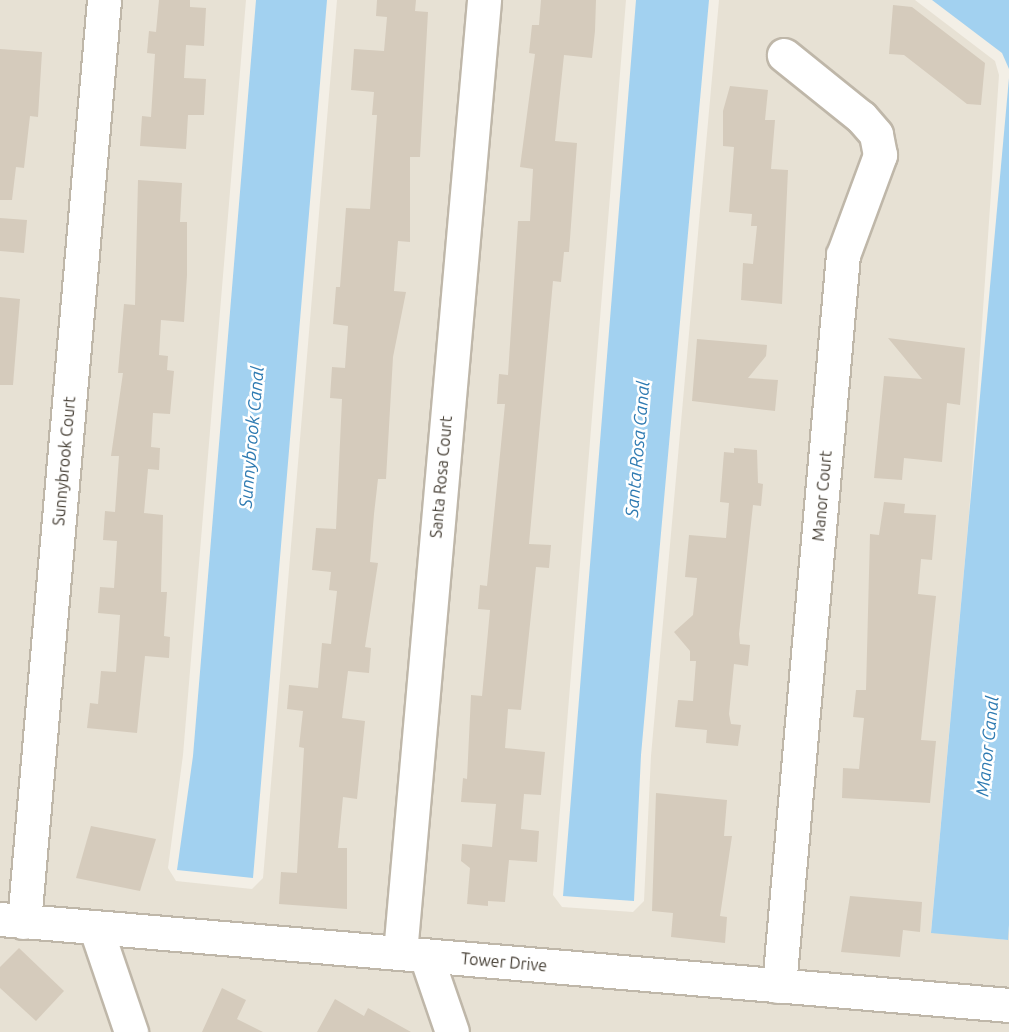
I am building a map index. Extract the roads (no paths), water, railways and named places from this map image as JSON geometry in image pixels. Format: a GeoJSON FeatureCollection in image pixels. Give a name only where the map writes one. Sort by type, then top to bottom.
{"type":"FeatureCollection","features":[{"type":"Feature","properties":{"kind":"street","name":"Sunnybrook Court"},"geometry":{"type":"LineString","coordinates":[[12,920],[104,0]]}},
{"type":"Feature","properties":{"kind":"street","name":"Santa Rosa Court"},"geometry":{"type":"LineString","coordinates":[[452,1032],[413,955],[484,0]]}},
{"type":"Feature","properties":{"kind":"street","name":"Manor Court"},"geometry":{"type":"LineString","coordinates":[[779,987],[843,255],[880,155],[876,134],[861,117],[784,55]]}},
{"type":"Feature","properties":{"kind":"street","name":"Tower Drive"},"geometry":{"type":"LineString","coordinates":[[12,920],[96,929],[1009,1005]]}},
{"type":"Feature","properties":{"kind":"street"},"geometry":{"type":"LineString","coordinates":[[96,929],[131,1032]]}},
{"type":"Feature","properties":{"kind":"water","name":"Sunnybrook Canal"},"geometry":{"type":"Polygon","coordinates":[[[256,0],[327,0],[253,878],[177,870],[193,756],[256,0]]]}},
{"type":"Feature","properties":{"kind":"water","name":"Santa Rosa Canal"},"geometry":{"type":"Polygon","coordinates":[[[636,0],[709,0],[641,755],[634,901],[563,896],[636,0]]]}},
{"type":"Feature","properties":{"kind":"water"},"geometry":{"type":"Polygon","coordinates":[[[932,0],[1009,0],[1009,69],[1002,53],[932,0]]]}},
{"type":"Feature","properties":{"kind":"water","name":"Manor Canal"},"geometry":{"type":"Polygon","coordinates":[[[1009,78],[1009,925],[1008,940],[931,933],[1009,78]]]}}]}
